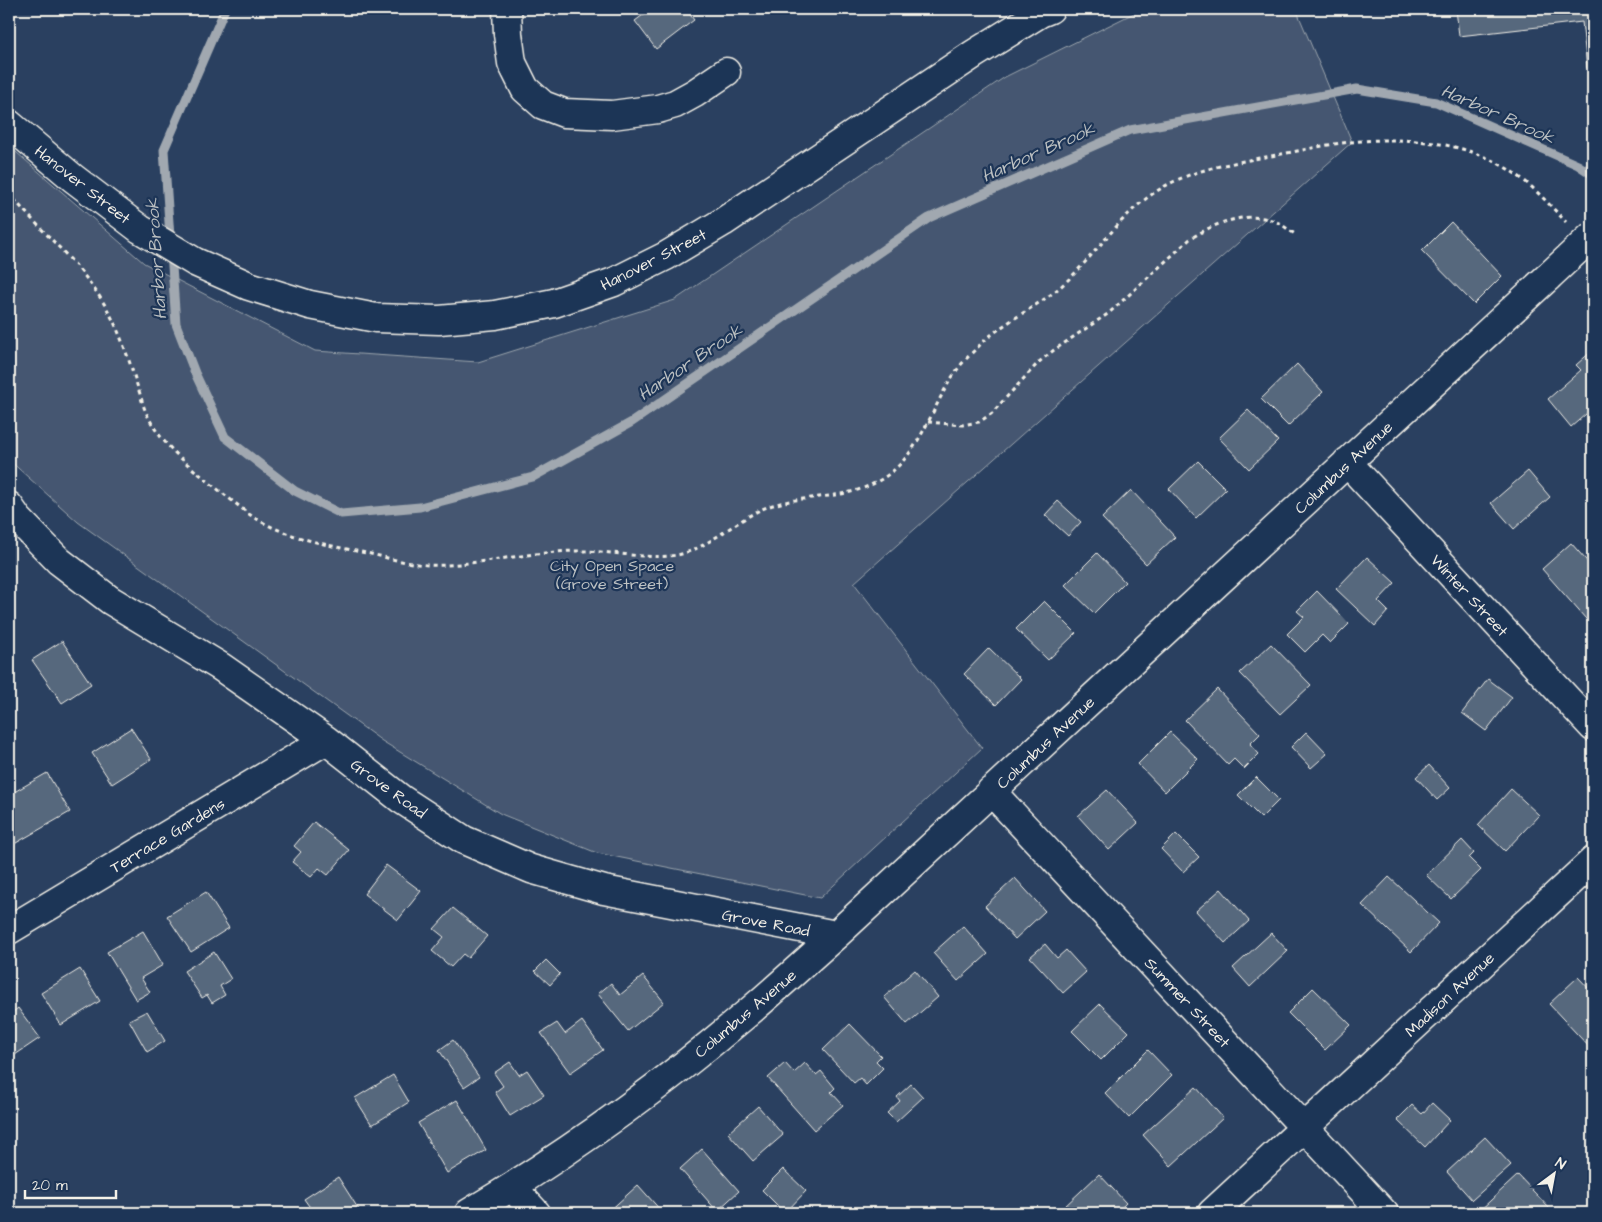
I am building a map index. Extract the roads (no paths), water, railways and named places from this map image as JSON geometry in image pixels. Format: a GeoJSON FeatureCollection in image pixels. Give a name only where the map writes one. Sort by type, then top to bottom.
{"type":"FeatureCollection","features":[{"type":"Feature","properties":{"kind":"street"},"geometry":{"type":"LineString","coordinates":[[507,9],[512,63],[525,89],[544,105],[564,113],[612,115],[658,109],[675,104],[726,72]]}},
{"type":"Feature","properties":{"kind":"street","name":"Hanover Street"},"geometry":{"type":"LineString","coordinates":[[9,124],[73,178],[148,234],[195,262],[249,286],[310,305],[376,318],[440,320],[495,315],[554,303],[614,282],[666,256],[723,222],[974,54],[1050,9]]}},
{"type":"Feature","properties":{"kind":"street","name":"Columbus Avenue"},"geometry":{"type":"LineString","coordinates":[[469,1213],[512,1188],[587,1137],[662,1082],[744,1016],[836,936],[1593,235]]}},
{"type":"Feature","properties":{"kind":"street","name":"Winter Street"},"geometry":{"type":"LineString","coordinates":[[1347,462],[1593,727]]}},
{"type":"Feature","properties":{"kind":"street","name":"Grove Road"},"geometry":{"type":"LineString","coordinates":[[9,506],[59,561],[110,600],[221,667],[326,740],[401,799],[464,840],[531,869],[604,890],[836,936]]}},
{"type":"Feature","properties":{"kind":"street","name":"Terrace Gardens"},"geometry":{"type":"LineString","coordinates":[[9,930],[326,740]]}},
{"type":"Feature","properties":{"kind":"street","name":"Summer Street"},"geometry":{"type":"LineString","coordinates":[[991,791],[1384,1213]]}},
{"type":"Feature","properties":{"kind":"street","name":"Madison Avenue"},"geometry":{"type":"LineString","coordinates":[[1212,1213],[1593,861]]}},
{"type":"Feature","properties":{"kind":"street"},"geometry":{"type":"LineString","coordinates":[[512,1188],[536,1213]]}},
{"type":"Feature","properties":{"kind":"waterway","name":"Harbor Brook"},"geometry":{"type":"LineString","coordinates":[[225,9],[164,150],[176,324],[195,373],[225,437],[295,491],[341,514],[420,507],[533,477],[632,422],[929,218],[1130,130],[1357,89],[1436,102],[1578,165],[1593,175]]}},
{"type":"Feature","properties":{"kind":"park label","name":"City Open Space (Grove Street)"},"geometry":{"type":"Point","coordinates":[612,574]}}]}
